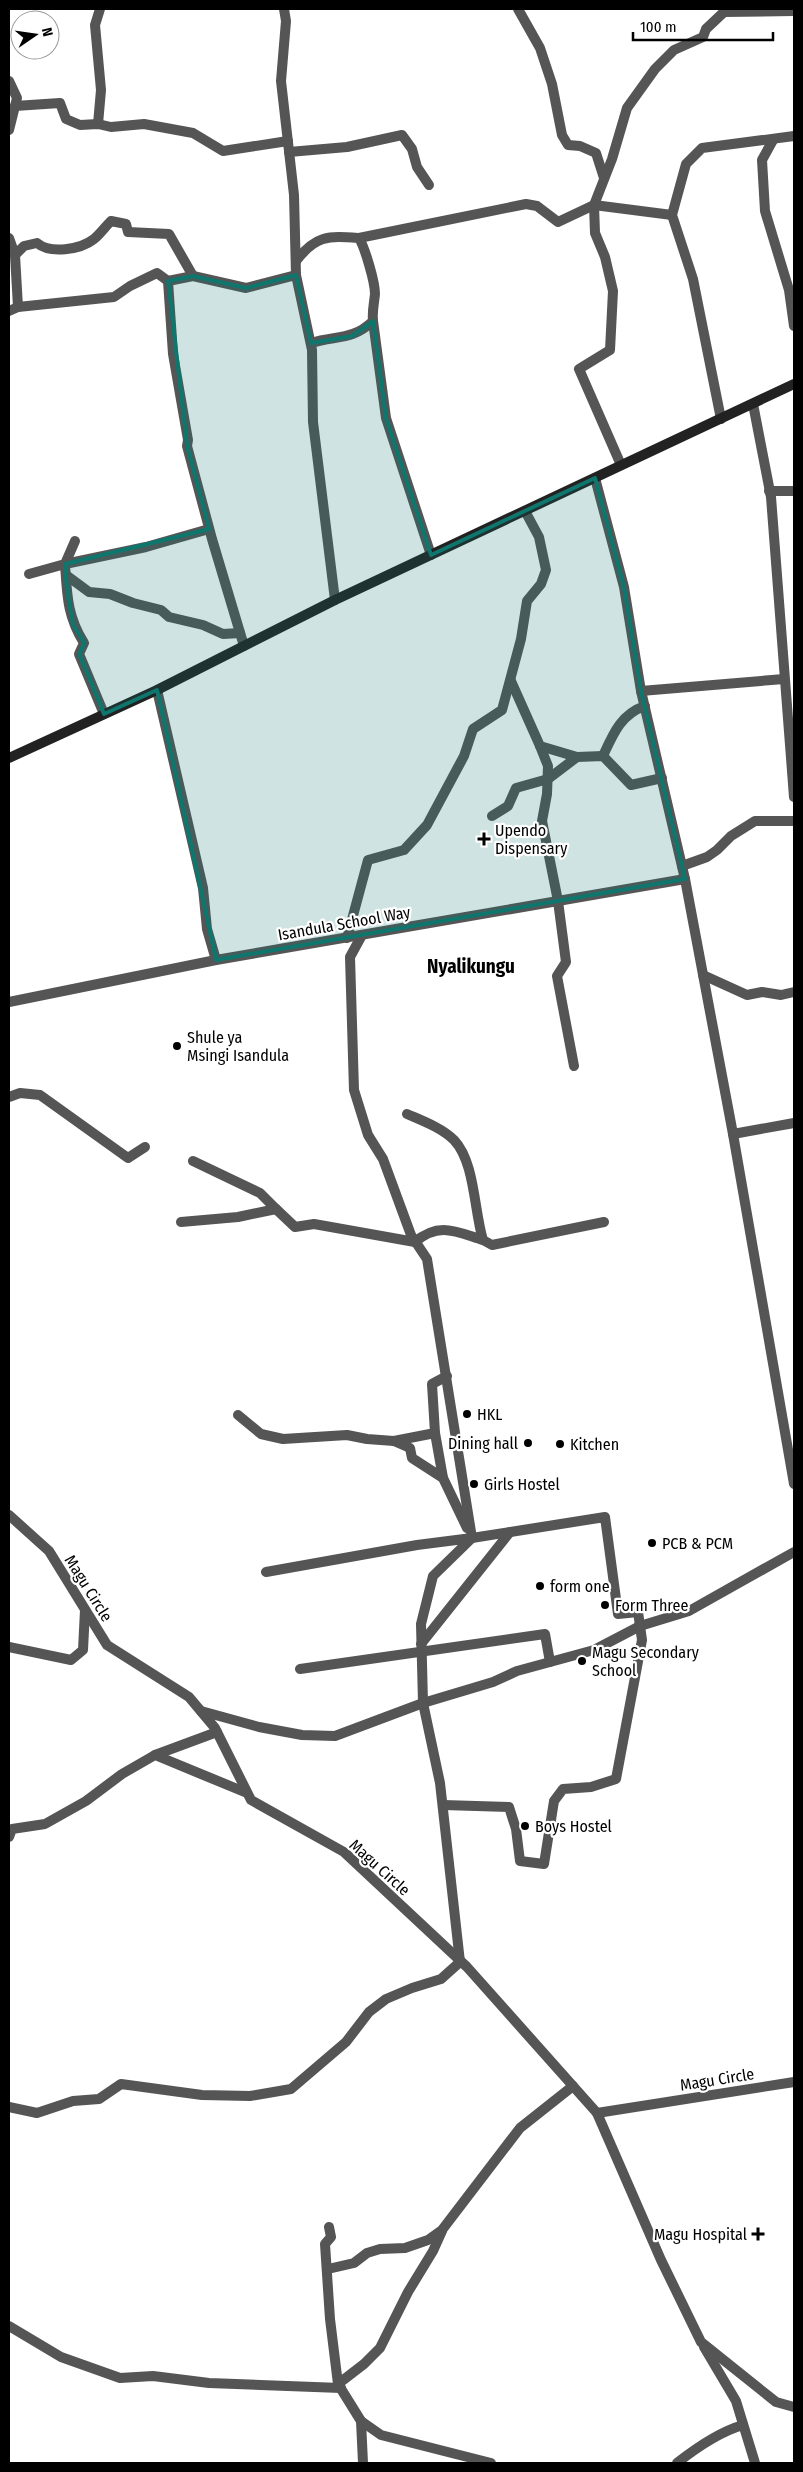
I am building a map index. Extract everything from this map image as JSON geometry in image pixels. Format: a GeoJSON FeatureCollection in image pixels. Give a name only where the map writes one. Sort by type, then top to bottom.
{"type":"FeatureCollection","features":[{"type":"Feature","properties":{"kind":"main road"},"geometry":{"type":"LineString","coordinates":[[9,758],[157,690],[335,600],[794,384]]}},
{"type":"Feature","properties":{"kind":"street"},"geometry":{"type":"LineString","coordinates":[[98,124],[100,90],[95,25],[100,9]]}},
{"type":"Feature","properties":{"kind":"street"},"geometry":{"type":"LineString","coordinates":[[284,9],[286,21],[281,82],[294,195],[296,275],[311,343],[313,422],[335,600]]}},
{"type":"Feature","properties":{"kind":"street"},"geometry":{"type":"LineString","coordinates":[[518,9],[540,48],[552,84],[562,135],[568,145],[580,146],[596,153],[604,178]]}},
{"type":"Feature","properties":{"kind":"street"},"geometry":{"type":"LineString","coordinates":[[621,465],[579,369],[610,350],[613,292],[605,258],[595,233],[594,205],[627,108],[654,70],[674,50],[703,37],[706,28],[724,12],[794,11]]}},
{"type":"Feature","properties":{"kind":"street"},"geometry":{"type":"LineString","coordinates":[[9,81],[17,98],[9,130]]}},
{"type":"Feature","properties":{"kind":"street"},"geometry":{"type":"LineString","coordinates":[[15,106],[60,104],[66,119],[80,125],[98,124],[111,127],[144,124],[193,133],[223,151],[288,141]]}},
{"type":"Feature","properties":{"kind":"street"},"geometry":{"type":"LineString","coordinates":[[289,152],[347,148],[402,136],[412,149],[417,167],[429,185]]}},
{"type":"Feature","properties":{"kind":"street"},"geometry":{"type":"LineString","coordinates":[[721,419],[693,279],[672,215],[686,164],[702,148],[794,136]]}},
{"type":"Feature","properties":{"kind":"street"},"geometry":{"type":"LineString","coordinates":[[773,140],[762,160],[765,212],[789,290],[794,326]]}},
{"type":"Feature","properties":{"kind":"street"},"geometry":{"type":"LineString","coordinates":[[296,261],[316,240],[330,237],[359,238],[526,204],[537,206],[558,222],[594,205],[672,215]]}},
{"type":"Feature","properties":{"kind":"street"},"geometry":{"type":"LineString","coordinates":[[15,255],[24,246],[36,243],[43,248],[65,250],[93,240],[110,221],[126,224],[128,232],[169,234],[193,276]]}},
{"type":"Feature","properties":{"kind":"street"},"geometry":{"type":"LineString","coordinates":[[9,238],[15,255],[13,309],[114,297],[130,286],[158,274],[168,281],[193,276],[246,288],[296,275]]}},
{"type":"Feature","properties":{"kind":"street"},"geometry":{"type":"LineString","coordinates":[[359,238],[366,249],[375,292],[372,308],[373,321],[386,418],[431,555]]}},
{"type":"Feature","properties":{"kind":"street"},"geometry":{"type":"LineString","coordinates":[[168,281],[174,354],[188,440],[187,446],[209,529],[244,646]]}},
{"type":"Feature","properties":{"kind":"street"},"geometry":{"type":"LineString","coordinates":[[311,343],[352,336],[373,321]]}},
{"type":"Feature","properties":{"kind":"street"},"geometry":{"type":"LineString","coordinates":[[753,404],[769,491],[794,797]]}},
{"type":"Feature","properties":{"kind":"street"},"geometry":{"type":"LineString","coordinates":[[595,478],[624,587],[641,691],[685,879],[733,1134],[794,1484]]}},
{"type":"Feature","properties":{"kind":"street"},"geometry":{"type":"LineString","coordinates":[[769,491],[794,491]]}},
{"type":"Feature","properties":{"kind":"street"},"geometry":{"type":"LineString","coordinates":[[347,938],[368,860],[404,850],[427,825],[460,765],[473,729],[502,710],[511,681],[527,601],[541,584],[546,570],[539,537],[525,511]]}},
{"type":"Feature","properties":{"kind":"street"},"geometry":{"type":"LineString","coordinates":[[29,574],[146,547],[209,529]]}},
{"type":"Feature","properties":{"kind":"street"},"geometry":{"type":"LineString","coordinates":[[75,541],[66,564],[73,625],[84,643],[80,654],[104,714]]}},
{"type":"Feature","properties":{"kind":"street"},"geometry":{"type":"LineString","coordinates":[[66,575],[89,592],[110,594],[133,603],[161,610],[170,617],[203,625],[223,634],[240,633]]}},
{"type":"Feature","properties":{"kind":"street"},"geometry":{"type":"LineString","coordinates":[[641,691],[784,679]]}},
{"type":"Feature","properties":{"kind":"street"},"geometry":{"type":"LineString","coordinates":[[511,681],[548,766],[547,794],[542,821],[558,901],[566,962],[557,976],[574,1066]]}},
{"type":"Feature","properties":{"kind":"street"},"geometry":{"type":"LineString","coordinates":[[157,690],[203,888],[207,929],[216,960]]}},
{"type":"Feature","properties":{"kind":"street"},"geometry":{"type":"LineString","coordinates":[[603,756],[616,728],[634,710],[645,706]]}},
{"type":"Feature","properties":{"kind":"street"},"geometry":{"type":"LineString","coordinates":[[540,746],[577,757],[603,756],[631,785],[662,778]]}},
{"type":"Feature","properties":{"kind":"street"},"geometry":{"type":"LineString","coordinates":[[492,816],[508,806],[516,788],[548,779],[577,757]]}},
{"type":"Feature","properties":{"kind":"street"},"geometry":{"type":"LineString","coordinates":[[682,866],[707,857],[731,836],[755,821],[794,821]]}},
{"type":"Feature","properties":{"kind":"street","name":"Isandula School Way"},"geometry":{"type":"LineString","coordinates":[[9,1002],[216,960],[685,879]]}},
{"type":"Feature","properties":{"kind":"street"},"geometry":{"type":"LineString","coordinates":[[362,935],[350,957],[354,1090],[368,1135],[383,1159],[411,1235],[427,1259],[472,1538]]}},
{"type":"Feature","properties":{"kind":"street"},"geometry":{"type":"LineString","coordinates":[[703,975],[746,995],[762,992],[781,995],[794,992]]}},
{"type":"Feature","properties":{"kind":"street"},"geometry":{"type":"LineString","coordinates":[[9,1097],[20,1093],[40,1096],[128,1158],[145,1147]]}},
{"type":"Feature","properties":{"kind":"street"},"geometry":{"type":"LineString","coordinates":[[407,1114],[431,1125],[454,1141],[467,1162],[483,1240]]}},
{"type":"Feature","properties":{"kind":"street"},"geometry":{"type":"LineString","coordinates":[[733,1134],[794,1123]]}},
{"type":"Feature","properties":{"kind":"street"},"geometry":{"type":"LineString","coordinates":[[193,1161],[260,1193],[295,1227],[314,1224],[415,1242]]}},
{"type":"Feature","properties":{"kind":"street"},"geometry":{"type":"LineString","coordinates":[[181,1222],[238,1217],[276,1208]]}},
{"type":"Feature","properties":{"kind":"street"},"geometry":{"type":"LineString","coordinates":[[415,1242],[426,1232],[444,1228],[483,1240],[492,1245],[505,1244],[604,1222]]}},
{"type":"Feature","properties":{"kind":"street"},"geometry":{"type":"LineString","coordinates":[[447,1376],[432,1384],[435,1433],[443,1478],[472,1538]]}},
{"type":"Feature","properties":{"kind":"street"},"geometry":{"type":"LineString","coordinates":[[238,1415],[261,1434],[283,1439],[347,1434],[367,1439],[394,1441],[435,1433]]}},
{"type":"Feature","properties":{"kind":"street"},"geometry":{"type":"LineString","coordinates":[[394,1441],[410,1448],[412,1458],[443,1478]]}},
{"type":"Feature","properties":{"kind":"street","name":"Magu Circle"},"geometry":{"type":"LineString","coordinates":[[9,1515],[49,1552],[108,1645],[189,1697],[201,1711],[217,1732],[251,1800],[344,1852],[460,1962],[597,2113],[794,2082]]}},
{"type":"Feature","properties":{"kind":"street"},"geometry":{"type":"LineString","coordinates":[[266,1572],[417,1545],[605,1517],[618,1614],[638,1612],[642,1640],[616,1779],[591,1788],[563,1789],[554,1801],[544,1864],[520,1861],[516,1829],[509,1807],[443,1805]]}},
{"type":"Feature","properties":{"kind":"street"},"geometry":{"type":"LineString","coordinates":[[421,1648],[510,1532]]}},
{"type":"Feature","properties":{"kind":"street"},"geometry":{"type":"LineString","coordinates":[[9,2108],[37,2113],[73,2101],[99,2099],[121,2084],[202,2094],[250,2096],[291,2090],[346,2042],[369,2012],[380,2003],[412,1988],[441,1979],[460,1962],[440,1783],[423,1703],[421,1624],[433,1576],[472,1538]]}},
{"type":"Feature","properties":{"kind":"street"},"geometry":{"type":"LineString","coordinates":[[201,1711],[259,1727],[302,1736],[335,1736],[423,1703],[493,1682],[517,1671],[594,1650],[640,1626],[689,1611],[794,1552]]}},
{"type":"Feature","properties":{"kind":"street"},"geometry":{"type":"LineString","coordinates":[[9,1647],[71,1660],[84,1650],[85,1610]]}},
{"type":"Feature","properties":{"kind":"street"},"geometry":{"type":"LineString","coordinates":[[300,1669],[421,1648],[545,1634],[550,1662]]}},
{"type":"Feature","properties":{"kind":"street"},"geometry":{"type":"LineString","coordinates":[[9,1836],[12,1829],[45,1824],[86,1801],[122,1774],[155,1755],[217,1732]]}},
{"type":"Feature","properties":{"kind":"street"},"geometry":{"type":"LineString","coordinates":[[155,1755],[247,1793]]}},
{"type":"Feature","properties":{"kind":"street"},"geometry":{"type":"LineString","coordinates":[[9,2326],[62,2357],[120,2378],[153,2376],[209,2383],[339,2386],[380,2348],[408,2292],[426,2264],[442,2230],[520,2128],[573,2086]]}},
{"type":"Feature","properties":{"kind":"street"},"geometry":{"type":"LineString","coordinates":[[597,2113],[661,2260],[701,2342],[736,2401],[755,2463]]}},
{"type":"Feature","properties":{"kind":"street"},"geometry":{"type":"LineString","coordinates":[[330,2228],[331,2237],[325,2244],[330,2319],[339,2386],[361,2421],[381,2435],[491,2463]]}},
{"type":"Feature","properties":{"kind":"street"},"geometry":{"type":"LineString","coordinates":[[328,2268],[354,2262],[367,2253],[380,2249],[404,2248],[428,2240],[442,2230]]}},
{"type":"Feature","properties":{"kind":"street"},"geometry":{"type":"LineString","coordinates":[[701,2342],[776,2402],[794,2408]]}},
{"type":"Feature","properties":{"kind":"street"},"geometry":{"type":"LineString","coordinates":[[361,2421],[363,2463]]}},
{"type":"Feature","properties":{"kind":"street"},"geometry":{"type":"LineString","coordinates":[[677,2463],[732,2428],[743,2425]]}},
{"type":"Feature","properties":{"kind":"highlighted area"},"geometry":{"type":"Polygon","coordinates":[[[296,275],[311,343],[352,336],[373,321],[386,418],[431,555],[595,478],[624,587],[641,691],[685,879],[216,960],[157,690],[104,714],[79,654],[84,643],[73,625],[67,591],[65,564],[209,529],[187,446],[168,281],[193,276],[246,288],[296,275]]]}},
{"type":"Feature","properties":{"kind":"place","name":"Upendo Dispensary"},"geometry":{"type":"Point","coordinates":[484,839]}},
{"type":"Feature","properties":{"kind":"place","name":"Shule ya Msingi Isandula"},"geometry":{"type":"Point","coordinates":[177,1046]}},
{"type":"Feature","properties":{"kind":"place","name":"HKL"},"geometry":{"type":"Point","coordinates":[467,1414]}},
{"type":"Feature","properties":{"kind":"place","name":"Dining hall"},"geometry":{"type":"Point","coordinates":[528,1443]}},
{"type":"Feature","properties":{"kind":"place","name":"Kitchen"},"geometry":{"type":"Point","coordinates":[560,1444]}},
{"type":"Feature","properties":{"kind":"place","name":"Girls Hostel"},"geometry":{"type":"Point","coordinates":[474,1484]}},
{"type":"Feature","properties":{"kind":"place","name":"PCB & PCM"},"geometry":{"type":"Point","coordinates":[652,1543]}},
{"type":"Feature","properties":{"kind":"place","name":"form one"},"geometry":{"type":"Point","coordinates":[540,1586]}},
{"type":"Feature","properties":{"kind":"place","name":"Form Three"},"geometry":{"type":"Point","coordinates":[605,1605]}},
{"type":"Feature","properties":{"kind":"place","name":"Magu Secondary School"},"geometry":{"type":"Point","coordinates":[582,1661]}},
{"type":"Feature","properties":{"kind":"place","name":"Boys Hostel"},"geometry":{"type":"Point","coordinates":[525,1826]}},
{"type":"Feature","properties":{"kind":"place","name":"Magu Hospital"},"geometry":{"type":"Point","coordinates":[758,2234]}},
{"type":"Feature","properties":{"kind":"district","name":"Nyalikungu"},"geometry":{"type":"Point","coordinates":[471,966]}}]}
